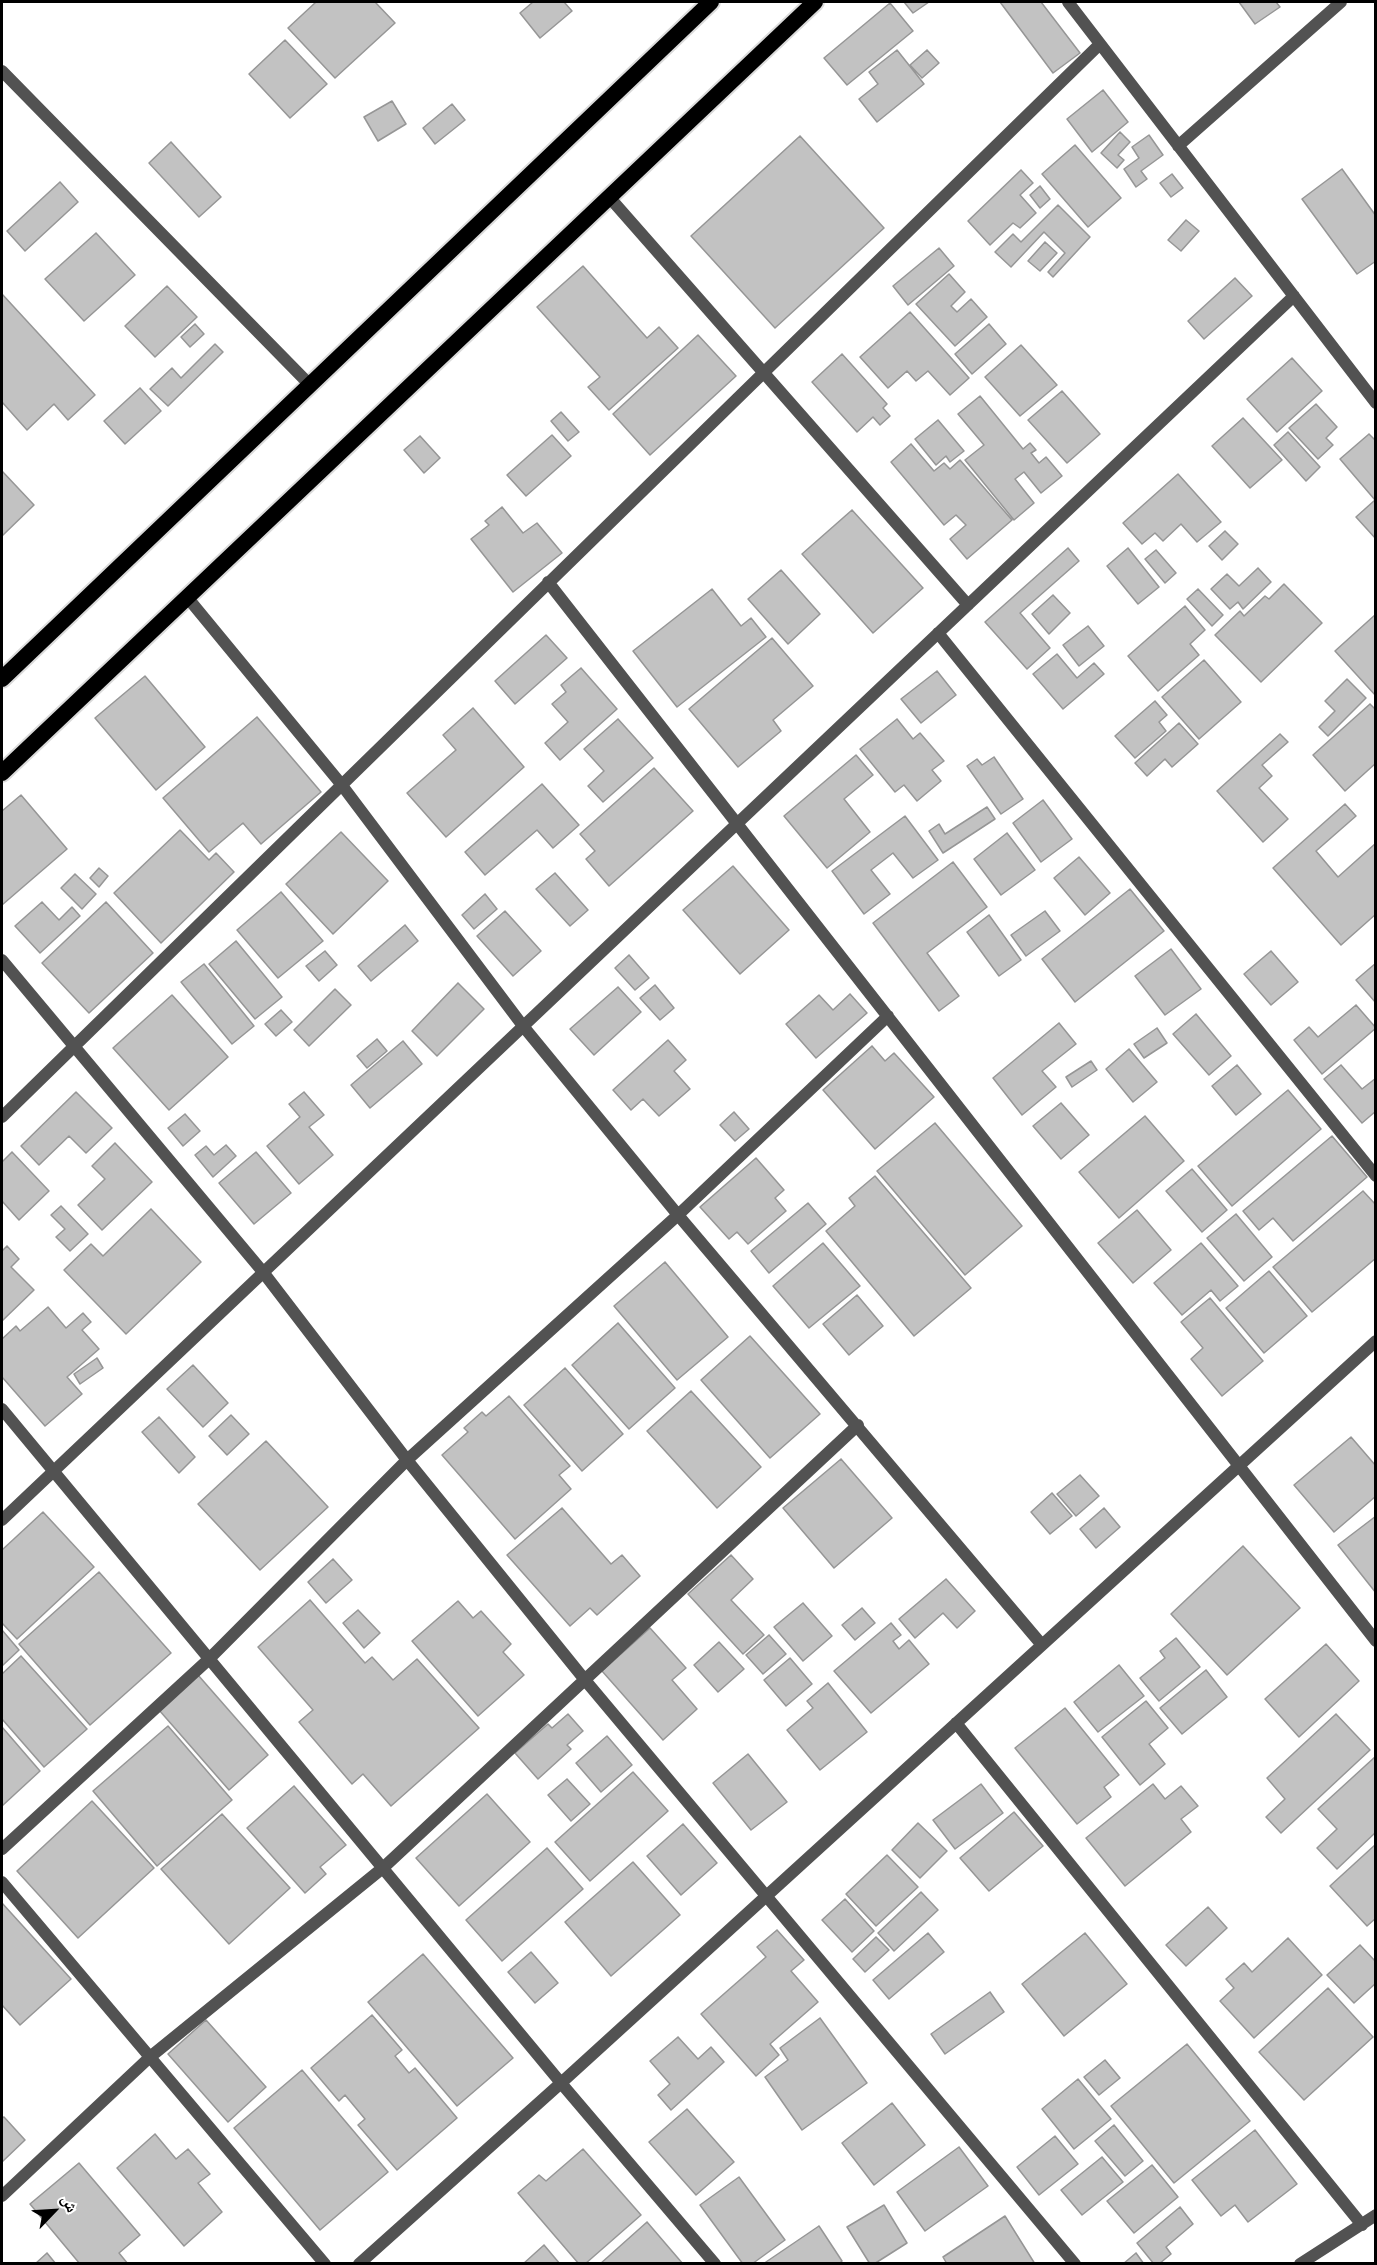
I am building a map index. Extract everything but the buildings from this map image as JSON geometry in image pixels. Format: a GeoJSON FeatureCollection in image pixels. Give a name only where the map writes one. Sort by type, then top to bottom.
{"type":"FeatureCollection","features":[{"type":"Feature","properties":{"kind":"highway"},"geometry":{"type":"LineString","coordinates":[[2,679],[711,2]]}},
{"type":"Feature","properties":{"kind":"highway"},"geometry":{"type":"LineString","coordinates":[[2,773],[815,2]]}},
{"type":"Feature","properties":{"kind":"street"},"geometry":{"type":"LineString","coordinates":[[1068,2],[1376,403]]}},
{"type":"Feature","properties":{"kind":"street"},"geometry":{"type":"LineString","coordinates":[[1178,146],[1341,2]]}},
{"type":"Feature","properties":{"kind":"street"},"geometry":{"type":"LineString","coordinates":[[2,1117],[1100,44]]}},
{"type":"Feature","properties":{"kind":"street"},"geometry":{"type":"LineString","coordinates":[[2,72],[310,385]]}},
{"type":"Feature","properties":{"kind":"street"},"geometry":{"type":"LineString","coordinates":[[610,198],[968,605]]}},
{"type":"Feature","properties":{"kind":"street"},"geometry":{"type":"LineString","coordinates":[[2,1520],[1294,297]]}},
{"type":"Feature","properties":{"kind":"street"},"geometry":{"type":"LineString","coordinates":[[548,582],[1376,1641]]}},
{"type":"Feature","properties":{"kind":"street"},"geometry":{"type":"LineString","coordinates":[[187,597],[341,784],[524,1026],[678,1215],[1042,1645]]}},
{"type":"Feature","properties":{"kind":"street"},"geometry":{"type":"LineString","coordinates":[[938,633],[1376,1176]]}},
{"type":"Feature","properties":{"kind":"street"},"geometry":{"type":"LineString","coordinates":[[2,960],[72,1047],[263,1272],[407,1460],[585,1680],[1075,2264]]}},
{"type":"Feature","properties":{"kind":"street"},"geometry":{"type":"LineString","coordinates":[[2,1849],[208,1660],[407,1460],[678,1215],[888,1016]]}},
{"type":"Feature","properties":{"kind":"street"},"geometry":{"type":"LineString","coordinates":[[359,2264],[1376,1341]]}},
{"type":"Feature","properties":{"kind":"street"},"geometry":{"type":"LineString","coordinates":[[2,1409],[52,1473],[715,2264]]}},
{"type":"Feature","properties":{"kind":"street"},"geometry":{"type":"LineString","coordinates":[[2,2196],[150,2057],[384,1867],[858,1425]]}},
{"type":"Feature","properties":{"kind":"street"},"geometry":{"type":"LineString","coordinates":[[956,1723],[1362,2225]]}},
{"type":"Feature","properties":{"kind":"street"},"geometry":{"type":"LineString","coordinates":[[2,1882],[325,2264]]}},
{"type":"Feature","properties":{"kind":"street"},"geometry":{"type":"LineString","coordinates":[[1300,2264],[1376,2216]]}}]}
